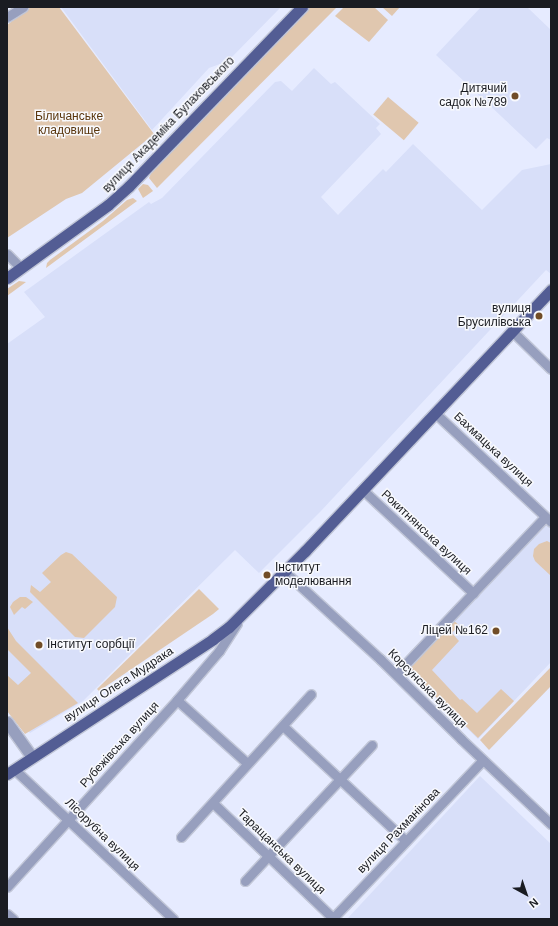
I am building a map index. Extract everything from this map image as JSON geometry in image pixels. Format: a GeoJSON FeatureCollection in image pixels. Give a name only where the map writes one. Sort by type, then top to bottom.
{"type":"FeatureCollection","features":[{"type":"Feature","properties":{"kind":"main road","name":"вулиця Академіка Булаховського"},"geometry":{"type":"LineString","coordinates":[[7,278],[108,205],[130,186],[302,7]]}},
{"type":"Feature","properties":{"kind":"main road","name":"вулиця Олега Мудрака"},"geometry":{"type":"LineString","coordinates":[[11,771],[213,639],[243,614],[363,490],[551,290]]}},
{"type":"Feature","properties":{"kind":"street"},"geometry":{"type":"LineString","coordinates":[[7,17],[23,7]]}},
{"type":"Feature","properties":{"kind":"street"},"geometry":{"type":"LineString","coordinates":[[7,254],[21,268]]}},
{"type":"Feature","properties":{"kind":"street"},"geometry":{"type":"LineString","coordinates":[[512,331],[551,369]]}},
{"type":"Feature","properties":{"kind":"street","name":"Бахмацька вулиця"},"geometry":{"type":"LineString","coordinates":[[436,413],[548,519]]}},
{"type":"Feature","properties":{"kind":"street","name":"Рокитнянська вулиця"},"geometry":{"type":"LineString","coordinates":[[363,490],[473,593]]}},
{"type":"Feature","properties":{"kind":"street","name":"Рокитнянська вулиця"},"geometry":{"type":"LineString","coordinates":[[396,674],[473,593],[548,519]]}},
{"type":"Feature","properties":{"kind":"street","name":"Корсунська вулиця"},"geometry":{"type":"LineString","coordinates":[[285,572],[396,674],[483,760],[551,824]]}},
{"type":"Feature","properties":{"kind":"street","name":"Рубежівська вулиця"},"geometry":{"type":"LineString","coordinates":[[7,886],[177,700],[219,651],[243,614]]}},
{"type":"Feature","properties":{"kind":"street"},"geometry":{"type":"LineString","coordinates":[[181,837],[311,694]]}},
{"type":"Feature","properties":{"kind":"street"},"geometry":{"type":"LineString","coordinates":[[177,700],[247,763]]}},
{"type":"Feature","properties":{"kind":"street"},"geometry":{"type":"LineString","coordinates":[[7,722],[32,757]]}},
{"type":"Feature","properties":{"kind":"street"},"geometry":{"type":"LineString","coordinates":[[283,726],[406,841]]}},
{"type":"Feature","properties":{"kind":"street"},"geometry":{"type":"LineString","coordinates":[[245,881],[372,745]]}},
{"type":"Feature","properties":{"kind":"street","name":"вулиця Рахманінова"},"geometry":{"type":"LineString","coordinates":[[332,918],[483,760]]}},
{"type":"Feature","properties":{"kind":"street","name":"Лісорубна вулиця"},"geometry":{"type":"LineString","coordinates":[[11,771],[69,819],[173,919]]}},
{"type":"Feature","properties":{"kind":"street","name":"Таращанська вулиця"},"geometry":{"type":"LineString","coordinates":[[212,803],[332,918]]}},
{"type":"Feature","properties":{"kind":"street"},"geometry":{"type":"LineString","coordinates":[[7,914],[13,919]]}},
{"type":"Feature","properties":{"kind":"shaded area"},"geometry":{"type":"Polygon","coordinates":[[[61,7],[281,7],[228,61],[209,68],[152,130],[61,7]]]}},
{"type":"Feature","properties":{"kind":"shaded area","name":"Дитячий садок №789"},"geometry":{"type":"Polygon","coordinates":[[[481,7],[527,7],[551,30],[551,140],[547,138],[536,149],[436,55],[481,7]]]}},
{"type":"Feature","properties":{"kind":"shaded area"},"geometry":{"type":"Polygon","coordinates":[[[314,68],[331,84],[335,82],[380,124],[376,128],[381,134],[321,197],[338,215],[383,169],[386,172],[413,144],[482,210],[522,170],[551,164],[551,274],[546,270],[320,512],[259,573],[235,550],[83,701],[30,733],[7,703],[7,344],[45,317],[24,292],[149,202],[151,204],[162,198],[275,82],[281,81],[292,91],[314,68]]]}},
{"type":"Feature","properties":{"kind":"shaded area","name":"Ліцей №162"},"geometry":{"type":"Polygon","coordinates":[[[545,522],[551,528],[551,662],[478,739],[405,668],[471,600],[475,600],[491,582],[491,579],[545,522]]]}},
{"type":"Feature","properties":{"kind":"shaded area"},"geometry":{"type":"Polygon","coordinates":[[[480,776],[551,844],[551,919],[347,919],[480,776]]]}},
{"type":"Feature","properties":{"kind":"green space","name":"Біличанське кладовище"},"geometry":{"type":"Polygon","coordinates":[[[31,7],[59,7],[154,134],[82,193],[66,199],[7,238],[7,25],[31,7]]]}},
{"type":"Feature","properties":{"kind":"green space"},"geometry":{"type":"Polygon","coordinates":[[[310,7],[337,7],[157,188],[149,178],[152,171],[310,7]]]}},
{"type":"Feature","properties":{"kind":"green space"},"geometry":{"type":"Polygon","coordinates":[[[344,7],[374,7],[388,20],[369,42],[335,16],[344,7]]]}},
{"type":"Feature","properties":{"kind":"green space"},"geometry":{"type":"Polygon","coordinates":[[[382,7],[400,7],[392,16],[382,7]]]}},
{"type":"Feature","properties":{"kind":"green space"},"geometry":{"type":"Polygon","coordinates":[[[388,97],[419,123],[404,140],[373,115],[388,97]]]}},
{"type":"Feature","properties":{"kind":"green space"},"geometry":{"type":"Polygon","coordinates":[[[143,184],[148,185],[153,191],[143,198],[138,189],[143,184]]]}},
{"type":"Feature","properties":{"kind":"green space"},"geometry":{"type":"Polygon","coordinates":[[[133,198],[137,201],[46,268],[47,263],[50,260],[103,221],[127,200],[133,198]]]}},
{"type":"Feature","properties":{"kind":"green space"},"geometry":{"type":"Polygon","coordinates":[[[19,281],[26,282],[7,296],[7,289],[19,281]]]}},
{"type":"Feature","properties":{"kind":"green space"},"geometry":{"type":"Polygon","coordinates":[[[547,541],[551,543],[551,576],[535,561],[533,556],[534,549],[539,544],[547,541]]]}},
{"type":"Feature","properties":{"kind":"green space"},"geometry":{"type":"Polygon","coordinates":[[[66,552],[72,554],[117,597],[115,607],[84,638],[75,637],[30,592],[31,585],[40,592],[51,582],[42,573],[66,552]]]}},
{"type":"Feature","properties":{"kind":"green space"},"geometry":{"type":"Polygon","coordinates":[[[199,589],[219,609],[99,691],[97,689],[199,589]]]}},
{"type":"Feature","properties":{"kind":"green space"},"geometry":{"type":"Polygon","coordinates":[[[20,597],[26,597],[33,602],[25,609],[22,607],[14,615],[10,607],[13,602],[20,597]]]}},
{"type":"Feature","properties":{"kind":"green space"},"geometry":{"type":"Polygon","coordinates":[[[453,620],[459,625],[452,633],[459,641],[432,670],[460,700],[462,699],[477,713],[501,689],[514,701],[478,738],[406,668],[453,620]]]}},
{"type":"Feature","properties":{"kind":"green space"},"geometry":{"type":"Polygon","coordinates":[[[7,627],[16,641],[78,703],[25,734],[7,711],[7,675],[18,685],[31,673],[7,649],[7,627]]]}},
{"type":"Feature","properties":{"kind":"green space"},"geometry":{"type":"Polygon","coordinates":[[[551,667],[551,686],[489,750],[480,740],[551,667]]]}},
{"type":"Feature","properties":{"kind":"place","name":"Дитячий садок №789"},"geometry":{"type":"Point","coordinates":[515,96]}},
{"type":"Feature","properties":{"kind":"place","name":"вулиця Брусилівська"},"geometry":{"type":"Point","coordinates":[539,316]}},
{"type":"Feature","properties":{"kind":"place","name":"Інститут моделювання"},"geometry":{"type":"Point","coordinates":[267,575]}},
{"type":"Feature","properties":{"kind":"place","name":"Ліцей №162"},"geometry":{"type":"Point","coordinates":[496,631]}},
{"type":"Feature","properties":{"kind":"place","name":"Інститут сорбції"},"geometry":{"type":"Point","coordinates":[39,645]}}]}
